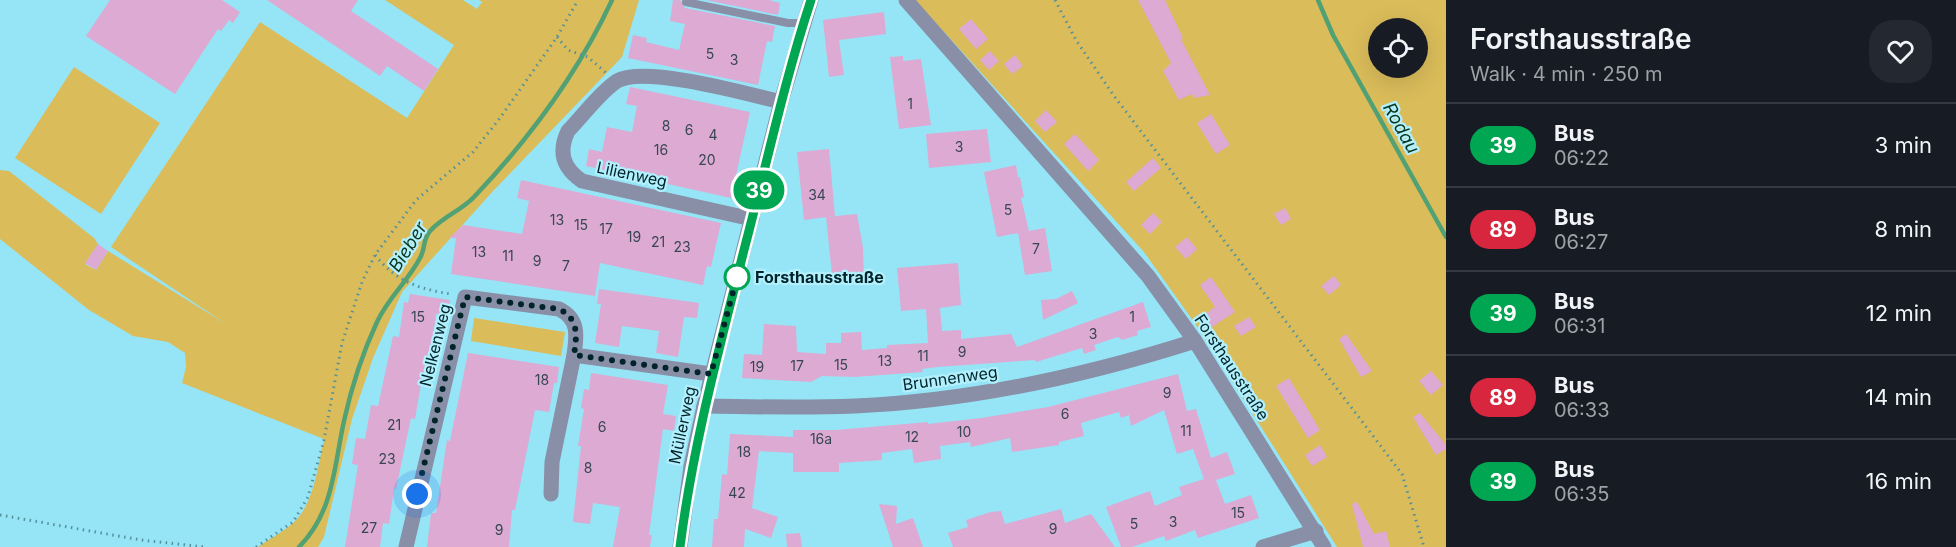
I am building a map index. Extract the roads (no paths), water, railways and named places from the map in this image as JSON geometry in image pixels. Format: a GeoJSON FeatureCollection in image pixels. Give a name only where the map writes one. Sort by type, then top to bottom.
{"type":"FeatureCollection","features":[{"type":"Feature","properties":{"kind":"street","name":"Müllerweg"},"geometry":{"type":"LineString","coordinates":[[680,547],[691,466],[711,374],[781,102],[811,0]]}},
{"type":"Feature","properties":{"kind":"street","name":"Forsthausstraße"},"geometry":{"type":"LineString","coordinates":[[906,0],[1148,276],[1196,341],[1324,547]]}},
{"type":"Feature","properties":{"kind":"street","name":"Lilienweg"},"geometry":{"type":"LineString","coordinates":[[752,219],[582,181],[573,175],[563,159],[564,139],[568,131],[616,82],[637,75],[657,76],[781,102]]}},
{"type":"Feature","properties":{"kind":"street","name":"Nelkenweg"},"geometry":{"type":"LineString","coordinates":[[406,547],[465,297],[559,309],[567,313],[574,323],[577,333],[552,462],[551,494]]}},
{"type":"Feature","properties":{"kind":"street","name":"Brunnenweg"},"geometry":{"type":"LineString","coordinates":[[704,406],[857,406],[948,398],[1096,371],[1196,341]]}},
{"type":"Feature","properties":{"kind":"street"},"geometry":{"type":"LineString","coordinates":[[574,355],[711,374]]}},
{"type":"Feature","properties":{"kind":"street"},"geometry":{"type":"LineString","coordinates":[[1263,547],[1316,531]]}},
{"type":"Feature","properties":{"kind":"lane"},"geometry":{"type":"LineString","coordinates":[[686,2],[788,23],[803,23]]}},
{"type":"Feature","properties":{"kind":"waterway","name":"Bieber"},"geometry":{"type":"LineString","coordinates":[[299,547],[311,533],[326,504],[354,384],[367,346],[382,313],[422,254],[428,233],[474,197],[514,152],[551,104],[584,53],[612,0]]}},
{"type":"Feature","properties":{"kind":"waterway","name":"Rodau"},"geometry":{"type":"LineString","coordinates":[[1318,0],[1333,35],[1446,237]]}},
{"type":"Feature","properties":{"kind":"place","name":"Forsthausstraße"},"geometry":{"type":"Point","coordinates":[737,277]}}]}
